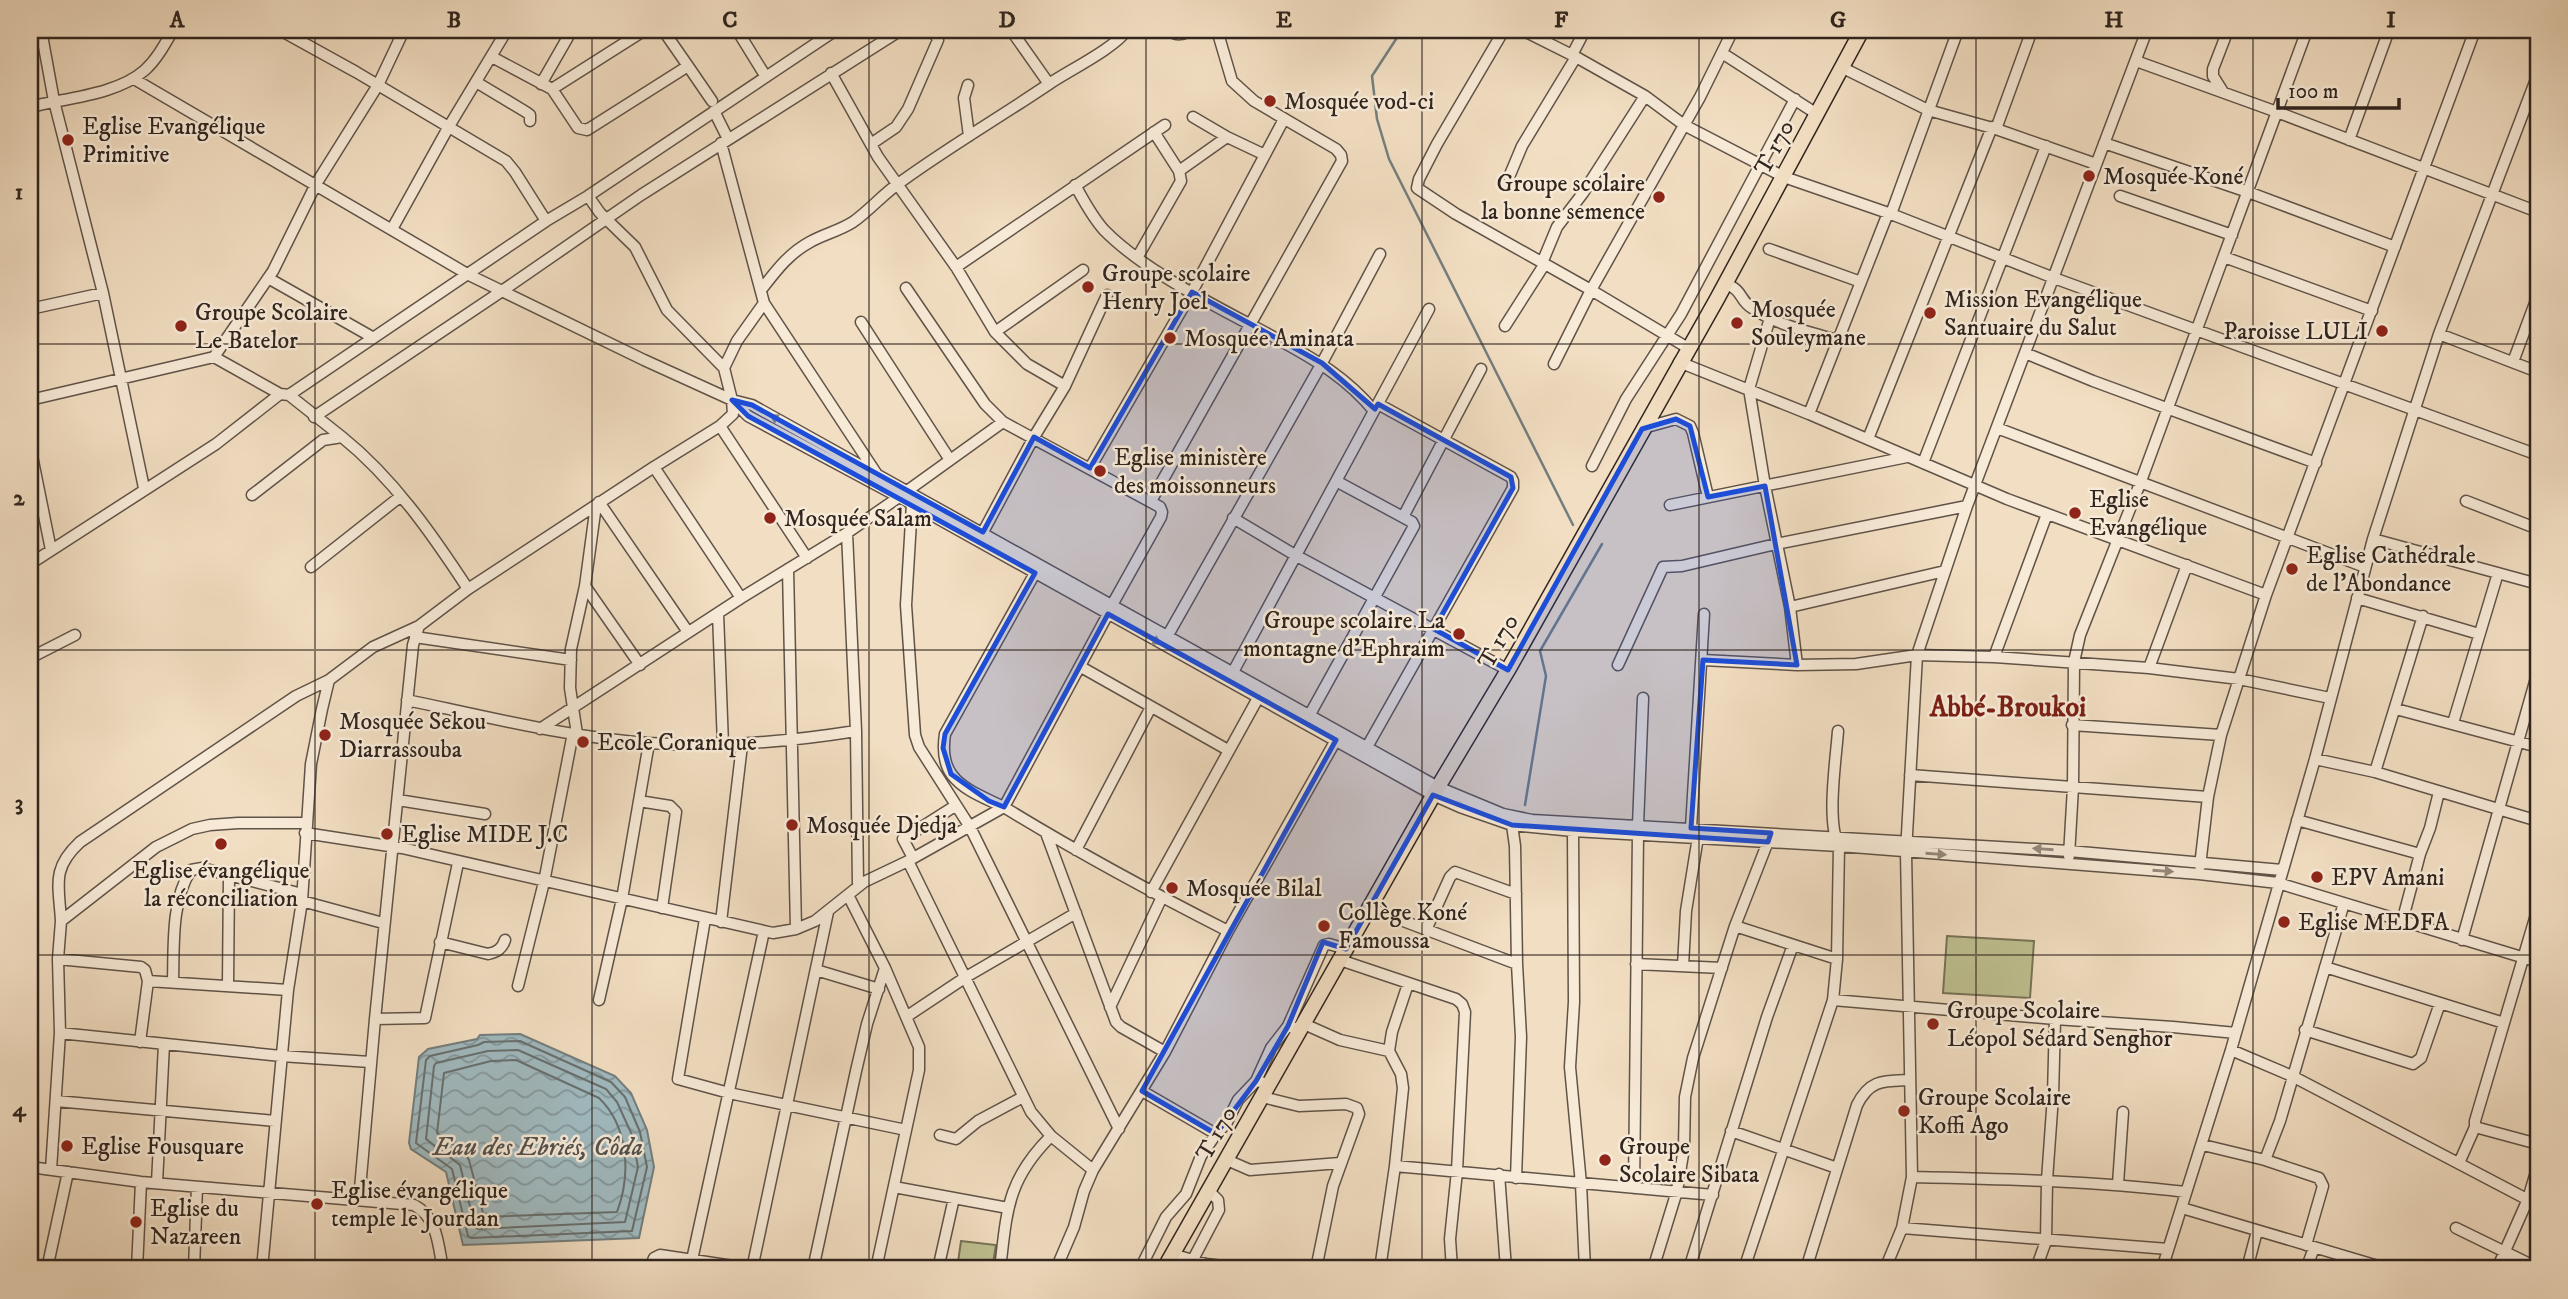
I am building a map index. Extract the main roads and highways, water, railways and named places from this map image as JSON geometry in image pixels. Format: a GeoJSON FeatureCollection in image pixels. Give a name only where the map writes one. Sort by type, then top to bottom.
{"type":"FeatureCollection","features":[{"type":"Feature","properties":{"kind":"main road","name":"T 170"},"geometry":{"type":"LineString","coordinates":[[1164,1269],[1262,1097],[1263,1082],[1343,954],[1508,670],[1679,362],[1726,283],[1862,30]]}},
{"type":"Feature","properties":{"kind":"water","name":"Eau des Ebriés, Côda"},"geometry":{"type":"Polygon","coordinates":[[[520,1034],[615,1076],[631,1093],[647,1130],[654,1167],[639,1238],[463,1245],[446,1172],[411,1149],[409,1143],[419,1057],[428,1049],[477,1039],[480,1035],[520,1034]]]}},
{"type":"Feature","properties":{"kind":"waterway"},"geometry":{"type":"LineString","coordinates":[[1402,30],[1372,76],[1377,119],[1389,159],[1573,525]]}},
{"type":"Feature","properties":{"kind":"waterway"},"geometry":{"type":"LineString","coordinates":[[1525,805],[1546,676],[1540,651],[1602,544]]}},
{"type":"Feature","properties":{"kind":"place","name":"Mosquée vod-ci"},"geometry":{"type":"Point","coordinates":[1270,101]}},
{"type":"Feature","properties":{"kind":"place","name":"Eglise Evangélique Primitive"},"geometry":{"type":"Point","coordinates":[68,140]}},
{"type":"Feature","properties":{"kind":"place","name":"Mosquée Koné"},"geometry":{"type":"Point","coordinates":[2089,176]}},
{"type":"Feature","properties":{"kind":"place","name":"Groupe scolaire la bonne semence"},"geometry":{"type":"Point","coordinates":[1659,197]}},
{"type":"Feature","properties":{"kind":"place","name":"Groupe scolaire Henry Joel"},"geometry":{"type":"Point","coordinates":[1088,287]}},
{"type":"Feature","properties":{"kind":"place","name":"Mission Evangélique Santuaire du Salut"},"geometry":{"type":"Point","coordinates":[1930,313]}},
{"type":"Feature","properties":{"kind":"place","name":"Mosquée Souleymane"},"geometry":{"type":"Point","coordinates":[1737,323]}},
{"type":"Feature","properties":{"kind":"place","name":"Groupe Scolaire Le Batelor"},"geometry":{"type":"Point","coordinates":[181,326]}},
{"type":"Feature","properties":{"kind":"place","name":"Paroisse LULI"},"geometry":{"type":"Point","coordinates":[2382,331]}},
{"type":"Feature","properties":{"kind":"place","name":"Mosquée Aminata"},"geometry":{"type":"Point","coordinates":[1170,338]}},
{"type":"Feature","properties":{"kind":"place","name":"Eglise ministère des moissonneurs"},"geometry":{"type":"Point","coordinates":[1100,471]}},
{"type":"Feature","properties":{"kind":"place","name":"Eglise Evangélique"},"geometry":{"type":"Point","coordinates":[2075,513]}},
{"type":"Feature","properties":{"kind":"place","name":"Mosquée Salam"},"geometry":{"type":"Point","coordinates":[770,518]}},
{"type":"Feature","properties":{"kind":"place","name":"Eglise Cathédrale de l'Abondance"},"geometry":{"type":"Point","coordinates":[2292,569]}},
{"type":"Feature","properties":{"kind":"place","name":"Groupe scolaire La montagne d'Ephraim"},"geometry":{"type":"Point","coordinates":[1459,634]}},
{"type":"Feature","properties":{"kind":"place","name":"Mosquée Sekou Diarrassouba"},"geometry":{"type":"Point","coordinates":[325,735]}},
{"type":"Feature","properties":{"kind":"place","name":"Ecole Coranique"},"geometry":{"type":"Point","coordinates":[583,742]}},
{"type":"Feature","properties":{"kind":"place","name":"Mosquée Djedja"},"geometry":{"type":"Point","coordinates":[792,825]}},
{"type":"Feature","properties":{"kind":"place","name":"Eglise MIDE J.C"},"geometry":{"type":"Point","coordinates":[387,834]}},
{"type":"Feature","properties":{"kind":"place","name":"Eglise évangélique la réconciliation"},"geometry":{"type":"Point","coordinates":[221,844]}},
{"type":"Feature","properties":{"kind":"place","name":"EPV Amani"},"geometry":{"type":"Point","coordinates":[2317,877]}},
{"type":"Feature","properties":{"kind":"place","name":"Mosquée Bilal"},"geometry":{"type":"Point","coordinates":[1172,888]}},
{"type":"Feature","properties":{"kind":"place","name":"Eglise MEDFA"},"geometry":{"type":"Point","coordinates":[2284,922]}},
{"type":"Feature","properties":{"kind":"place","name":"Collège Koné Famoussa"},"geometry":{"type":"Point","coordinates":[1324,926]}},
{"type":"Feature","properties":{"kind":"place","name":"Groupe Scolaire Léopol Sédard Senghor"},"geometry":{"type":"Point","coordinates":[1933,1024]}},
{"type":"Feature","properties":{"kind":"place","name":"Groupe Scolaire Koffi Ago"},"geometry":{"type":"Point","coordinates":[1904,1111]}},
{"type":"Feature","properties":{"kind":"place","name":"Eglise Fousquare"},"geometry":{"type":"Point","coordinates":[67,1146]}},
{"type":"Feature","properties":{"kind":"place","name":"Groupe Scolaire Sibata"},"geometry":{"type":"Point","coordinates":[1605,1160]}},
{"type":"Feature","properties":{"kind":"place","name":"Eglise évangélique temple le Jourdan"},"geometry":{"type":"Point","coordinates":[317,1204]}},
{"type":"Feature","properties":{"kind":"place","name":"Eglise du Nazareen"},"geometry":{"type":"Point","coordinates":[136,1222]}},
{"type":"Feature","properties":{"kind":"district","name":"Abbé-Broukoi"},"geometry":{"type":"Point","coordinates":[2008,706]}}]}
